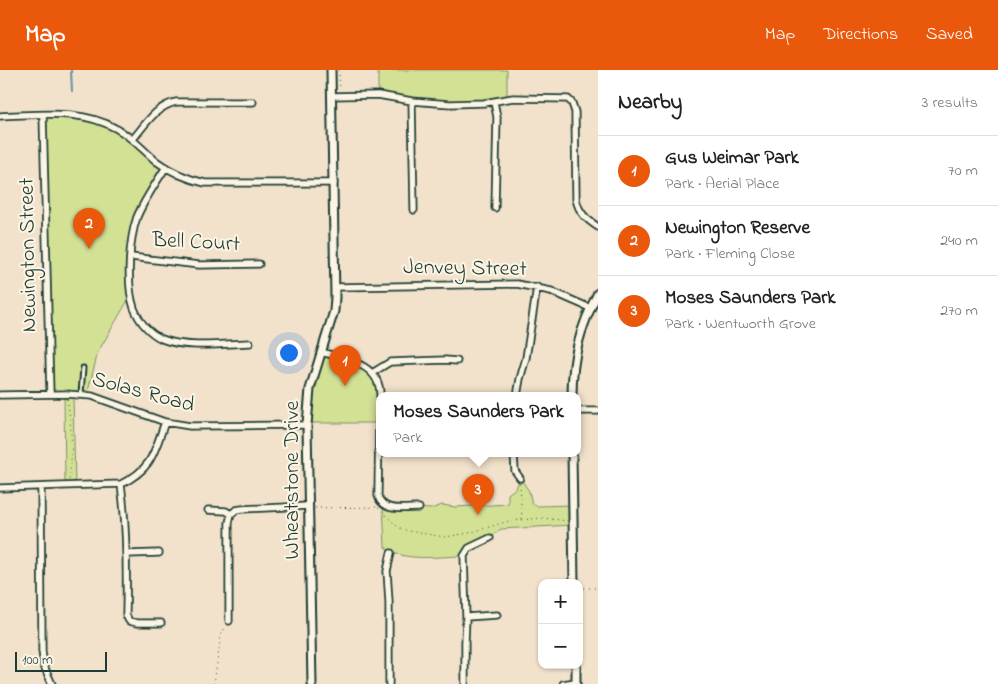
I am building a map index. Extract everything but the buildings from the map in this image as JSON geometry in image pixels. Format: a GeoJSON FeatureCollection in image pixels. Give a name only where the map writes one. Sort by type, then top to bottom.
{"type":"FeatureCollection","features":[{"type":"Feature","properties":{"kind":"street","name":"Wheatstone Drive"},"geometry":{"type":"LineString","coordinates":[[312,684],[307,425],[310,389],[334,311],[336,287],[331,70]]}},
{"type":"Feature","properties":{"kind":"street"},"geometry":{"type":"LineString","coordinates":[[332,96],[378,95],[412,102],[450,104],[494,102],[513,98],[568,99],[572,103],[575,112],[576,199],[584,218],[598,226]]}},
{"type":"Feature","properties":{"kind":"street"},"geometry":{"type":"LineString","coordinates":[[133,139],[154,114],[168,104],[176,102],[253,102]]}},
{"type":"Feature","properties":{"kind":"street"},"geometry":{"type":"LineString","coordinates":[[412,102],[414,210]]}},
{"type":"Feature","properties":{"kind":"street"},"geometry":{"type":"LineString","coordinates":[[494,102],[497,118],[495,208]]}},
{"type":"Feature","properties":{"kind":"street","name":"Newington Street"},"geometry":{"type":"LineString","coordinates":[[43,115],[50,394]]}},
{"type":"Feature","properties":{"kind":"street"},"geometry":{"type":"LineString","coordinates":[[0,116],[74,115],[94,118],[117,128],[166,167],[188,180],[205,183],[334,183]]}},
{"type":"Feature","properties":{"kind":"street"},"geometry":{"type":"LineString","coordinates":[[166,167],[137,218],[132,241],[131,288],[133,304],[139,317],[153,334],[162,339],[182,344],[250,343]]}},
{"type":"Feature","properties":{"kind":"street","name":"Bell Court"},"geometry":{"type":"LineString","coordinates":[[131,257],[199,265],[259,264]]}},
{"type":"Feature","properties":{"kind":"street","name":"Jenvey Street"},"geometry":{"type":"LineString","coordinates":[[336,287],[507,284],[551,291],[590,308]]}},
{"type":"Feature","properties":{"kind":"street"},"geometry":{"type":"LineString","coordinates":[[518,392],[537,288]]}},
{"type":"Feature","properties":{"kind":"street"},"geometry":{"type":"LineString","coordinates":[[572,392],[576,346],[590,308],[598,293]]}},
{"type":"Feature","properties":{"kind":"street"},"geometry":{"type":"LineString","coordinates":[[321,352],[356,362],[372,373],[378,383],[379,392]]}},
{"type":"Feature","properties":{"kind":"street"},"geometry":{"type":"LineString","coordinates":[[372,373],[390,362],[457,361]]}},
{"type":"Feature","properties":{"kind":"street","name":"Solas Road"},"geometry":{"type":"LineString","coordinates":[[0,395],[81,394],[103,398],[165,422],[190,426],[307,425]]}},
{"type":"Feature","properties":{"kind":"street"},"geometry":{"type":"LineString","coordinates":[[581,411],[598,411]]}},
{"type":"Feature","properties":{"kind":"street"},"geometry":{"type":"LineString","coordinates":[[0,488],[120,484],[134,478],[150,462],[165,422]]}},
{"type":"Feature","properties":{"kind":"street"},"geometry":{"type":"LineString","coordinates":[[379,457],[378,496],[380,506],[419,508]]}},
{"type":"Feature","properties":{"kind":"street"},"geometry":{"type":"LineString","coordinates":[[514,457],[515,471],[520,478]]}},
{"type":"Feature","properties":{"kind":"street"},"geometry":{"type":"LineString","coordinates":[[572,457],[574,579]]}},
{"type":"Feature","properties":{"kind":"street"},"geometry":{"type":"LineString","coordinates":[[120,484],[127,554],[126,615],[129,621],[137,623],[161,623]]}},
{"type":"Feature","properties":{"kind":"street"},"geometry":{"type":"LineString","coordinates":[[41,487],[42,651],[44,666],[52,684]]}},
{"type":"Feature","properties":{"kind":"street"},"geometry":{"type":"LineString","coordinates":[[230,621],[229,523],[231,514],[236,510],[242,509],[309,506]]}},
{"type":"Feature","properties":{"kind":"street"},"geometry":{"type":"LineString","coordinates":[[208,510],[226,511],[231,514]]}},
{"type":"Feature","properties":{"kind":"street"},"geometry":{"type":"LineString","coordinates":[[466,684],[464,556],[469,548],[490,538]]}},
{"type":"Feature","properties":{"kind":"street"},"geometry":{"type":"LineString","coordinates":[[127,554],[159,553]]}},
{"type":"Feature","properties":{"kind":"street"},"geometry":{"type":"LineString","coordinates":[[389,684],[387,571],[392,553]]}},
{"type":"Feature","properties":{"kind":"street"},"geometry":{"type":"LineString","coordinates":[[466,617],[497,615]]}},
{"type":"Feature","properties":{"kind":"street"},"geometry":{"type":"LineString","coordinates":[[562,684],[576,683],[576,669]]}},
{"type":"Feature","properties":{"kind":"lane"},"geometry":{"type":"LineString","coordinates":[[81,394],[83,368]]}},
{"type":"Feature","properties":{"kind":"path"},"geometry":{"type":"LineString","coordinates":[[340,70],[340,96]]}},
{"type":"Feature","properties":{"kind":"path"},"geometry":{"type":"LineString","coordinates":[[66,394],[72,425],[72,462],[68,486]]}},
{"type":"Feature","properties":{"kind":"path"},"geometry":{"type":"LineString","coordinates":[[520,478],[522,520]]}},
{"type":"Feature","properties":{"kind":"path"},"geometry":{"type":"LineString","coordinates":[[309,506],[318,509],[380,506],[398,527],[408,531],[445,537],[469,533],[509,521],[543,518],[565,522],[573,521]]}},
{"type":"Feature","properties":{"kind":"path"},"geometry":{"type":"LineString","coordinates":[[583,588],[598,588]]}},
{"type":"Feature","properties":{"kind":"path"},"geometry":{"type":"LineString","coordinates":[[214,684],[221,635],[230,621]]}},
{"type":"Feature","properties":{"kind":"green space"},"geometry":{"type":"Polygon","coordinates":[[[378,70],[507,70],[507,99],[473,104],[378,95],[378,70]]]}},
{"type":"Feature","properties":{"kind":"green space"},"geometry":{"type":"Polygon","coordinates":[[[43,115],[74,115],[109,124],[166,167],[140,211],[132,241],[131,295],[98,352],[87,395],[73,394],[75,486],[65,486],[64,394],[50,394],[43,115]]]}},
{"type":"Feature","properties":{"kind":"green space"},"geometry":{"type":"Polygon","coordinates":[[[321,352],[352,362],[367,369],[376,380],[379,392],[376,392],[376,423],[307,423],[309,398],[321,352]]]}},
{"type":"Feature","properties":{"kind":"green space"},"geometry":{"type":"Polygon","coordinates":[[[520,478],[529,491],[532,504],[537,506],[573,505],[573,525],[501,529],[490,538],[469,548],[464,556],[412,557],[393,552],[385,547],[383,506],[431,509],[442,505],[455,507],[508,504],[508,494],[516,488],[520,478]]]}},
{"type":"Feature","properties":{"kind":"waterway"},"geometry":{"type":"LineString","coordinates":[[71,70],[72,91]]}},
{"type":"Feature","properties":{"kind":"place","name":"Newington Reserve"},"geometry":{"type":"Point","coordinates":[89,249]}},
{"type":"Feature","properties":{"kind":"place","name":"Gus Weimar Park"},"geometry":{"type":"Point","coordinates":[345,386]}},
{"type":"Feature","properties":{"kind":"place","name":"Moses Saunders Park"},"geometry":{"type":"Point","coordinates":[478,515]}}]}
